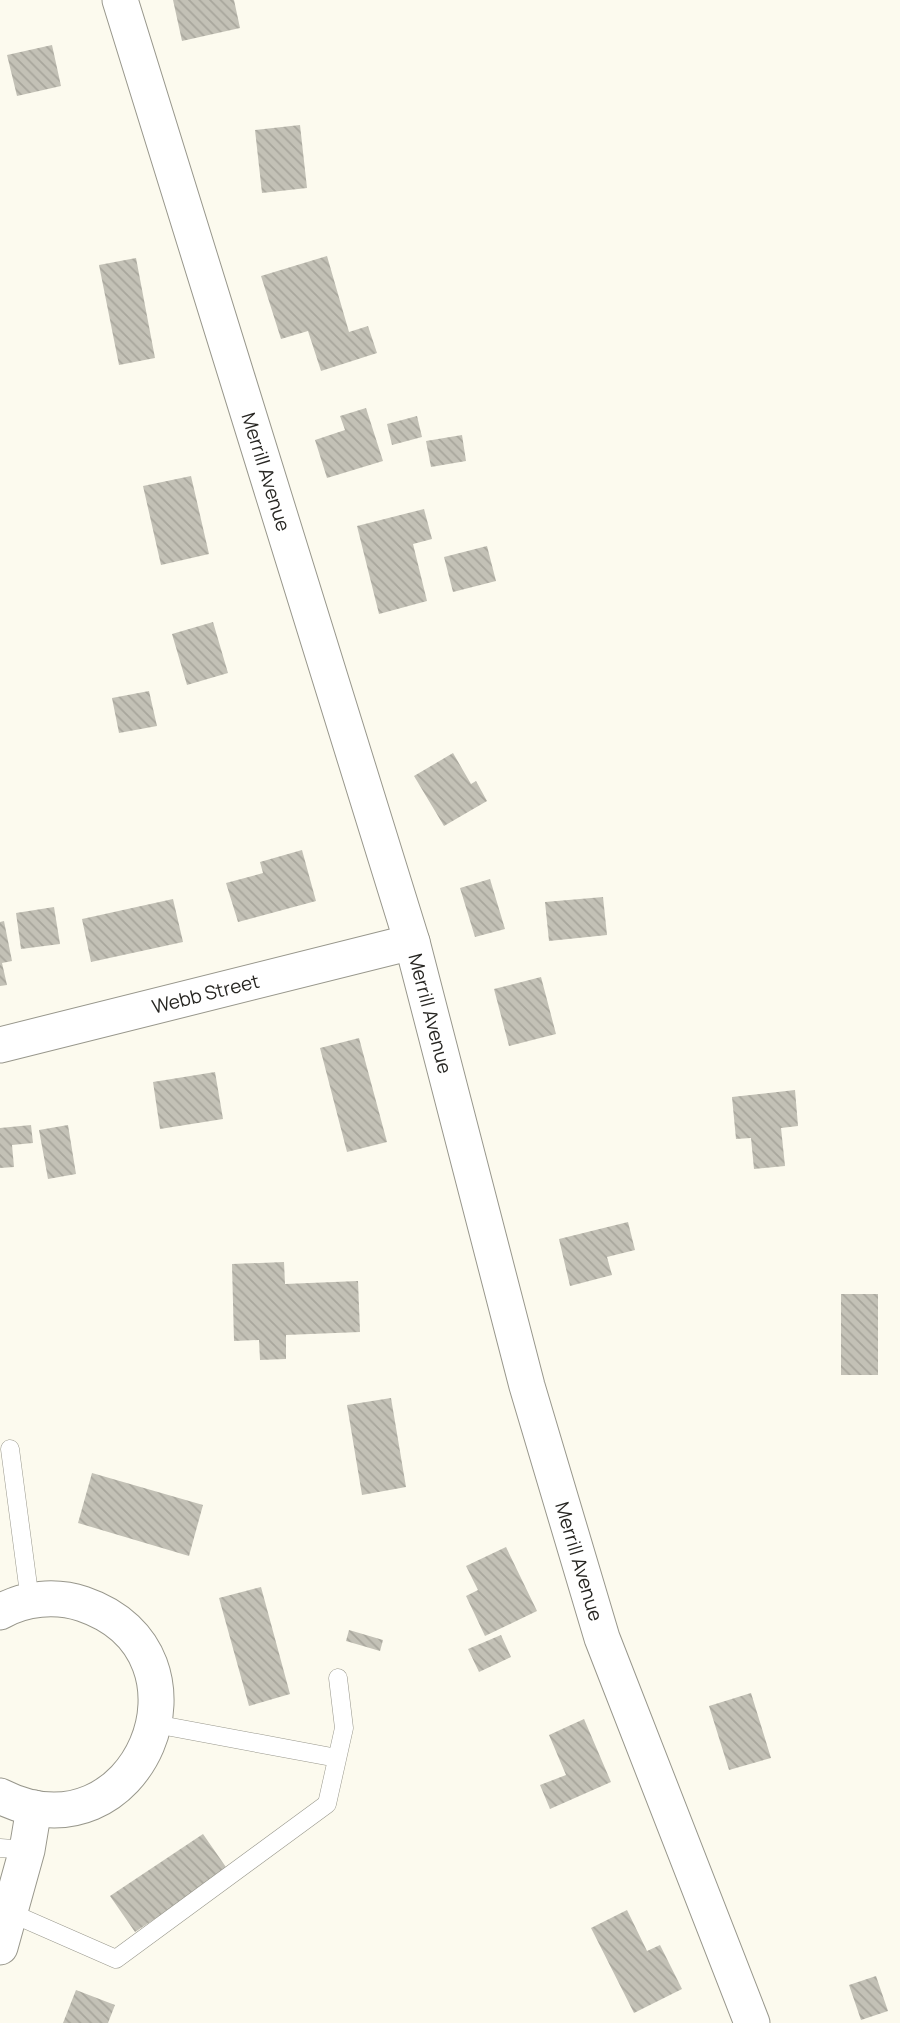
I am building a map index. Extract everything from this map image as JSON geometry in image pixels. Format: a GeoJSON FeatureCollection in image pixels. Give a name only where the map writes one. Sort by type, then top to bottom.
{"type":"FeatureCollection","features":[{"type":"Feature","properties":{"kind":"street","name":"Merrill Avenue"},"geometry":{"type":"LineString","coordinates":[[120,0],[412,942],[527,1387],[603,1638],[752,2023]]}},
{"type":"Feature","properties":{"kind":"street","name":"Webb Street"},"geometry":{"type":"LineString","coordinates":[[0,1045],[412,942]]}},
{"type":"Feature","properties":{"kind":"street"},"geometry":{"type":"LineString","coordinates":[[0,1796],[34,1808],[58,1809],[80,1805],[102,1796],[121,1783],[136,1766],[148,1746],[155,1724],[155,1690],[146,1657],[117,1621],[97,1609],[75,1602],[52,1599],[15,1607]]}},
{"type":"Feature","properties":{"kind":"street"},"geometry":{"type":"LineString","coordinates":[[0,1947],[11,1913],[14,1849],[34,1808]]}},
{"type":"Feature","properties":{"kind":"lane"},"geometry":{"type":"LineString","coordinates":[[10,1449],[15,1607]]}},
{"type":"Feature","properties":{"kind":"lane"},"geometry":{"type":"LineString","coordinates":[[11,1913],[116,1959],[327,1804],[344,1728],[338,1678]]}},
{"type":"Feature","properties":{"kind":"lane"},"geometry":{"type":"LineString","coordinates":[[155,1724],[337,1758]]}},
{"type":"Feature","properties":{"kind":"building"},"geometry":{"type":"Polygon","coordinates":[[[173,0],[234,0],[240,28],[182,41],[173,0]]]}},
{"type":"Feature","properties":{"kind":"building"},"geometry":{"type":"Polygon","coordinates":[[[52,45],[61,86],[17,96],[7,55],[52,45]]]}},
{"type":"Feature","properties":{"kind":"building"},"geometry":{"type":"Polygon","coordinates":[[[300,125],[307,188],[262,193],[255,130],[300,125]]]}},
{"type":"Feature","properties":{"kind":"building"},"geometry":{"type":"Polygon","coordinates":[[[327,256],[349,332],[368,326],[377,353],[321,371],[308,331],[281,339],[261,276],[327,256]]]}},
{"type":"Feature","properties":{"kind":"building"},"geometry":{"type":"Polygon","coordinates":[[[136,258],[155,358],[119,365],[99,265],[136,258]]]}},
{"type":"Feature","properties":{"kind":"building"},"geometry":{"type":"Polygon","coordinates":[[[366,408],[383,461],[327,478],[315,440],[345,430],[340,416],[366,408]]]}},
{"type":"Feature","properties":{"kind":"building"},"geometry":{"type":"Polygon","coordinates":[[[417,416],[422,437],[392,445],[387,424],[417,416]]]}},
{"type":"Feature","properties":{"kind":"building"},"geometry":{"type":"Polygon","coordinates":[[[462,435],[466,461],[431,467],[426,441],[462,435]]]}},
{"type":"Feature","properties":{"kind":"building"},"geometry":{"type":"Polygon","coordinates":[[[191,476],[209,554],[161,565],[143,486],[191,476]]]}},
{"type":"Feature","properties":{"kind":"building"},"geometry":{"type":"Polygon","coordinates":[[[424,509],[432,539],[413,544],[427,601],[379,614],[357,526],[424,509]]]}},
{"type":"Feature","properties":{"kind":"building"},"geometry":{"type":"Polygon","coordinates":[[[487,546],[496,581],[453,592],[444,557],[487,546]]]}},
{"type":"Feature","properties":{"kind":"building"},"geometry":{"type":"Polygon","coordinates":[[[213,622],[228,673],[187,685],[172,634],[213,622]]]}},
{"type":"Feature","properties":{"kind":"building"},"geometry":{"type":"Polygon","coordinates":[[[149,691],[157,726],[119,733],[112,698],[149,691]]]}},
{"type":"Feature","properties":{"kind":"building"},"geometry":{"type":"Polygon","coordinates":[[[453,753],[471,784],[476,781],[487,801],[444,826],[414,776],[453,753]]]}},
{"type":"Feature","properties":{"kind":"building"},"geometry":{"type":"Polygon","coordinates":[[[302,850],[316,901],[238,922],[226,883],[263,873],[260,862],[302,850]]]}},
{"type":"Feature","properties":{"kind":"building"},"geometry":{"type":"Polygon","coordinates":[[[490,879],[505,929],[475,937],[460,888],[490,879]]]}},
{"type":"Feature","properties":{"kind":"building"},"geometry":{"type":"Polygon","coordinates":[[[603,897],[607,935],[549,941],[545,902],[603,897]]]}},
{"type":"Feature","properties":{"kind":"building"},"geometry":{"type":"Polygon","coordinates":[[[173,899],[183,942],[91,962],[82,919],[173,899]]]}},
{"type":"Feature","properties":{"kind":"building"},"geometry":{"type":"Polygon","coordinates":[[[54,907],[60,944],[21,949],[16,913],[54,907]]]}},
{"type":"Feature","properties":{"kind":"building"},"geometry":{"type":"Polygon","coordinates":[[[4,921],[12,961],[2,963],[7,985],[0,986],[0,922],[4,921]]]}},
{"type":"Feature","properties":{"kind":"building"},"geometry":{"type":"Polygon","coordinates":[[[541,977],[556,1034],[509,1046],[494,989],[541,977]]]}},
{"type":"Feature","properties":{"kind":"building"},"geometry":{"type":"Polygon","coordinates":[[[359,1038],[387,1142],[347,1152],[320,1048],[359,1038]]]}},
{"type":"Feature","properties":{"kind":"building"},"geometry":{"type":"Polygon","coordinates":[[[215,1072],[223,1119],[160,1129],[153,1082],[215,1072]]]}},
{"type":"Feature","properties":{"kind":"building"},"geometry":{"type":"Polygon","coordinates":[[[795,1090],[798,1126],[781,1128],[785,1166],[754,1169],[751,1138],[736,1139],[732,1097],[795,1090]]]}},
{"type":"Feature","properties":{"kind":"building"},"geometry":{"type":"Polygon","coordinates":[[[31,1125],[33,1143],[12,1145],[14,1167],[0,1168],[0,1128],[31,1125]]]}},
{"type":"Feature","properties":{"kind":"building"},"geometry":{"type":"Polygon","coordinates":[[[68,1125],[76,1174],[48,1179],[39,1130],[68,1125]]]}},
{"type":"Feature","properties":{"kind":"building"},"geometry":{"type":"Polygon","coordinates":[[[628,1222],[635,1250],[607,1257],[612,1275],[570,1286],[559,1239],[628,1222]]]}},
{"type":"Feature","properties":{"kind":"building"},"geometry":{"type":"Polygon","coordinates":[[[284,1262],[285,1284],[358,1281],[360,1332],[286,1335],[286,1359],[260,1360],[259,1340],[234,1341],[232,1264],[284,1262]]]}},
{"type":"Feature","properties":{"kind":"building"},"geometry":{"type":"Polygon","coordinates":[[[841,1294],[878,1294],[878,1375],[841,1375],[841,1294]]]}},
{"type":"Feature","properties":{"kind":"building"},"geometry":{"type":"Polygon","coordinates":[[[391,1398],[406,1487],[362,1495],[347,1405],[391,1398]]]}},
{"type":"Feature","properties":{"kind":"building"},"geometry":{"type":"Polygon","coordinates":[[[92,1473],[203,1505],[189,1556],[78,1523],[92,1473]]]}},
{"type":"Feature","properties":{"kind":"building"},"geometry":{"type":"Polygon","coordinates":[[[506,1547],[537,1611],[485,1636],[466,1596],[478,1590],[466,1566],[506,1547]]]}},
{"type":"Feature","properties":{"kind":"building"},"geometry":{"type":"Polygon","coordinates":[[[261,1587],[290,1694],[249,1706],[219,1598],[261,1587]]]}},
{"type":"Feature","properties":{"kind":"building"},"geometry":{"type":"Polygon","coordinates":[[[349,1630],[383,1640],[380,1651],[346,1641],[349,1630]]]}},
{"type":"Feature","properties":{"kind":"building"},"geometry":{"type":"Polygon","coordinates":[[[501,1635],[511,1657],[479,1672],[468,1649],[501,1635]]]}},
{"type":"Feature","properties":{"kind":"building"},"geometry":{"type":"Polygon","coordinates":[[[751,1693],[771,1758],[729,1770],[709,1706],[751,1693]]]}},
{"type":"Feature","properties":{"kind":"building"},"geometry":{"type":"Polygon","coordinates":[[[584,1719],[611,1782],[550,1809],[540,1785],[566,1775],[549,1735],[584,1719]]]}},
{"type":"Feature","properties":{"kind":"building"},"geometry":{"type":"Polygon","coordinates":[[[203,1834],[228,1870],[135,1932],[110,1896],[203,1834]]]}},
{"type":"Feature","properties":{"kind":"building"},"geometry":{"type":"Polygon","coordinates":[[[627,1910],[647,1951],[660,1945],[682,1989],[634,2013],[591,1928],[627,1910]]]}},
{"type":"Feature","properties":{"kind":"building"},"geometry":{"type":"Polygon","coordinates":[[[876,1976],[888,2011],[861,2020],[849,1985],[876,1976]]]}},
{"type":"Feature","properties":{"kind":"building"},"geometry":{"type":"Polygon","coordinates":[[[76,1990],[115,2005],[108,2023],[63,2023],[76,1990]]]}}]}
